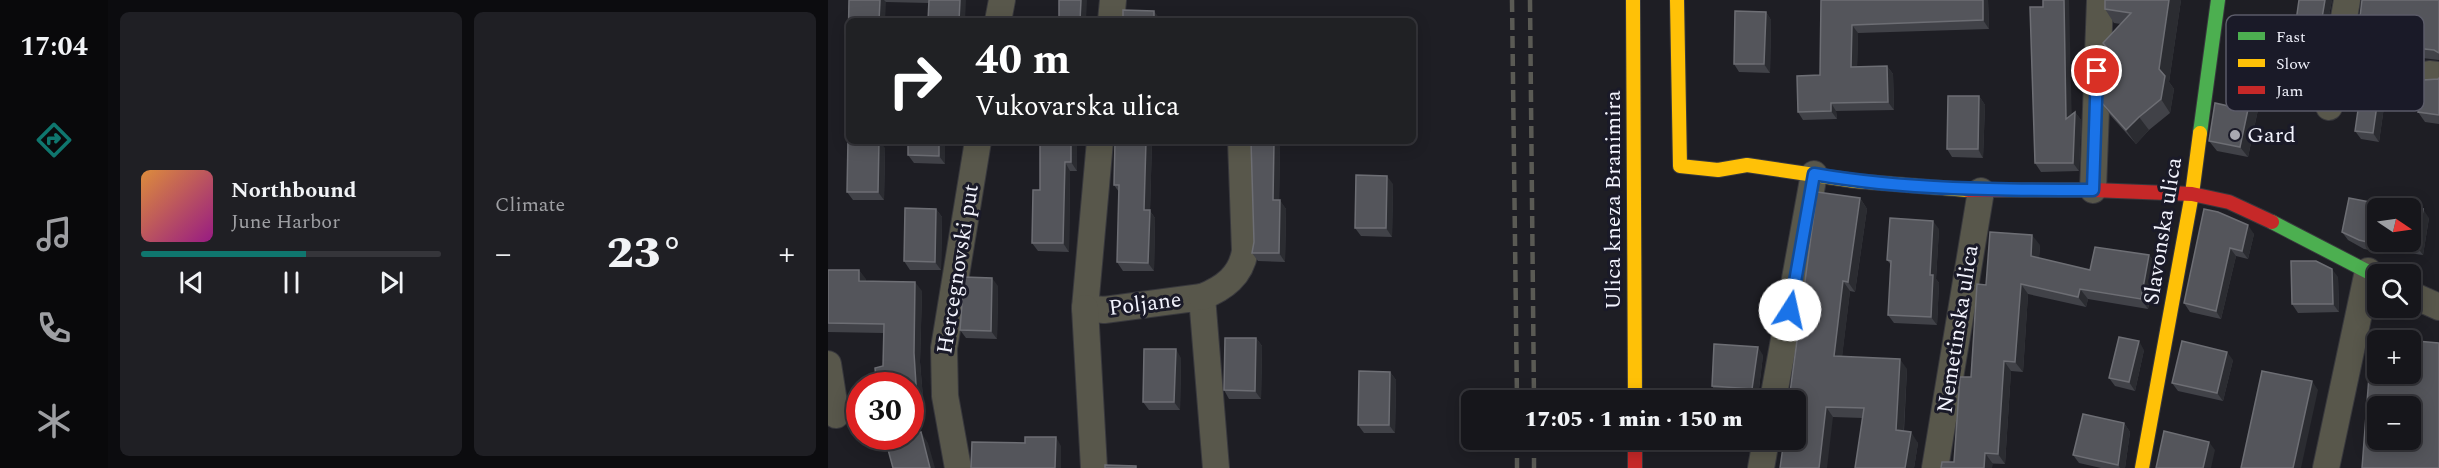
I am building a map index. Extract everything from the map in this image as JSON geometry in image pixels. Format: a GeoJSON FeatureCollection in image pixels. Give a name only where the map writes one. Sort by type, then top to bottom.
{"type":"FeatureCollection","features":[{"type":"Feature","properties":{"kind":"street"},"geometry":{"type":"LineString","coordinates":[[999,18],[1002,0]]}},
{"type":"Feature","properties":{"kind":"street"},"geometry":{"type":"LineString","coordinates":[[1111,18],[1113,0]]}},
{"type":"Feature","properties":{"kind":"street","name":"Ulica kneza Branimira"},"geometry":{"type":"LineString","coordinates":[[1633,0],[1635,390]]}},
{"type":"Feature","properties":{"kind":"street"},"geometry":{"type":"LineString","coordinates":[[1677,0],[1680,166],[1718,170],[1747,165],[1855,181],[1981,191],[2093,190],[2192,194],[2229,202],[2249,210],[2367,271]]}},
{"type":"Feature","properties":{"kind":"street"},"geometry":{"type":"LineString","coordinates":[[2093,190],[2100,0]]}},
{"type":"Feature","properties":{"kind":"street","name":"Slavonska ulica"},"geometry":{"type":"LineString","coordinates":[[2142,468],[2192,194],[2218,0]]}},
{"type":"Feature","properties":{"kind":"street"},"geometry":{"type":"LineString","coordinates":[[2344,15],[2347,0]]}},
{"type":"Feature","properties":{"kind":"street","name":"Hercegnovski put"},"geometry":{"type":"LineString","coordinates":[[958,468],[945,396],[944,348],[978,144]]}},
{"type":"Feature","properties":{"kind":"street","name":"Poljane"},"geometry":{"type":"LineString","coordinates":[[1100,144],[1084,308],[1104,310],[1202,297],[1216,468]]}},
{"type":"Feature","properties":{"kind":"street"},"geometry":{"type":"LineString","coordinates":[[1202,297],[1227,284],[1235,277],[1243,262],[1245,251],[1240,144]]}},
{"type":"Feature","properties":{"kind":"street"},"geometry":{"type":"LineString","coordinates":[[1775,390],[1814,174]]}},
{"type":"Feature","properties":{"kind":"street","name":"Nemetinska ulica"},"geometry":{"type":"LineString","coordinates":[[1935,468],[1981,191]]}},
{"type":"Feature","properties":{"kind":"street"},"geometry":{"type":"LineString","coordinates":[[2326,468],[2367,299]]}},
{"type":"Feature","properties":{"kind":"street"},"geometry":{"type":"LineString","coordinates":[[2421,299],[2439,307]]}},
{"type":"Feature","properties":{"kind":"street"},"geometry":{"type":"LineString","coordinates":[[1084,308],[1094,468]]}},
{"type":"Feature","properties":{"kind":"street"},"geometry":{"type":"LineString","coordinates":[[828,364],[836,415]]}},
{"type":"Feature","properties":{"kind":"street"},"geometry":{"type":"LineString","coordinates":[[1635,450],[1635,468]]}},
{"type":"Feature","properties":{"kind":"street"},"geometry":{"type":"LineString","coordinates":[[1761,468],[1764,450]]}},
{"type":"Feature","properties":{"kind":"building"},"geometry":{"type":"Polygon","coordinates":[[[849,0],[880,0],[879,18],[849,18],[849,0]]]}},
{"type":"Feature","properties":{"kind":"building"},"geometry":{"type":"Polygon","coordinates":[[[929,0],[960,0],[959,18],[928,18],[929,0]]]}},
{"type":"Feature","properties":{"kind":"building"},"geometry":{"type":"Polygon","coordinates":[[[1059,0],[1081,0],[1080,18],[1059,18],[1059,0]]]}},
{"type":"Feature","properties":{"kind":"building"},"geometry":{"type":"Polygon","coordinates":[[[1821,0],[1983,0],[1983,20],[1852,25],[1851,67],[1887,66],[1888,102],[1831,103],[1831,111],[1798,112],[1797,76],[1820,75],[1821,0]]]}},
{"type":"Feature","properties":{"kind":"building"},"geometry":{"type":"Polygon","coordinates":[[[2043,0],[2064,0],[2066,119],[2075,112],[2073,163],[2035,163],[2030,7],[2043,7],[2043,0]]]}},
{"type":"Feature","properties":{"kind":"building"},"geometry":{"type":"Polygon","coordinates":[[[2105,0],[2169,0],[2159,69],[2165,76],[2161,99],[2126,130],[2101,102],[2102,80],[2120,65],[2103,43],[2131,13],[2105,9],[2105,0]]]}},
{"type":"Feature","properties":{"kind":"building"},"geometry":{"type":"Polygon","coordinates":[[[2299,0],[2325,0],[2322,15],[2297,15],[2299,0]]]}},
{"type":"Feature","properties":{"kind":"building"},"geometry":{"type":"Polygon","coordinates":[[[2362,0],[2439,0],[2439,53],[2424,49],[2424,15],[2360,15],[2362,0]]]}},
{"type":"Feature","properties":{"kind":"building"},"geometry":{"type":"Polygon","coordinates":[[[1123,10],[1154,11],[1154,18],[1123,18],[1123,10]]]}},
{"type":"Feature","properties":{"kind":"building"},"geometry":{"type":"Polygon","coordinates":[[[1735,11],[1766,12],[1764,64],[1734,64],[1735,11]]]}},
{"type":"Feature","properties":{"kind":"building"},"geometry":{"type":"Polygon","coordinates":[[[2438,79],[2439,115],[2418,112],[2424,111],[2424,80],[2438,79]]]}},
{"type":"Feature","properties":{"kind":"building"},"geometry":{"type":"Polygon","coordinates":[[[1948,96],[1979,96],[1978,149],[1947,149],[1948,96]]]}},
{"type":"Feature","properties":{"kind":"building"},"geometry":{"type":"Polygon","coordinates":[[[2215,103],[2226,105],[2226,111],[2248,111],[2240,147],[2209,141],[2215,103]]]}},
{"type":"Feature","properties":{"kind":"building"},"geometry":{"type":"Polygon","coordinates":[[[2358,111],[2376,111],[2373,133],[2355,131],[2358,111]]]}},
{"type":"Feature","properties":{"kind":"building"},"geometry":{"type":"Polygon","coordinates":[[[848,144],[879,144],[878,192],[847,192],[848,144]]]}},
{"type":"Feature","properties":{"kind":"building"},"geometry":{"type":"Polygon","coordinates":[[[908,144],[939,144],[939,156],[908,155],[908,144]]]}},
{"type":"Feature","properties":{"kind":"building"},"geometry":{"type":"Polygon","coordinates":[[[1040,144],[1071,144],[1071,162],[1065,162],[1063,243],[1032,243],[1033,190],[1040,190],[1040,144]]]}},
{"type":"Feature","properties":{"kind":"building"},"geometry":{"type":"Polygon","coordinates":[[[1115,144],[1146,144],[1144,210],[1150,210],[1148,263],[1117,262],[1119,185],[1114,185],[1115,144]]]}},
{"type":"Feature","properties":{"kind":"building"},"geometry":{"type":"Polygon","coordinates":[[[1251,144],[1274,144],[1273,200],[1280,200],[1279,253],[1252,253],[1254,242],[1251,144]]]}},
{"type":"Feature","properties":{"kind":"building"},"geometry":{"type":"Polygon","coordinates":[[[1356,175],[1387,176],[1386,228],[1355,228],[1356,175]]]}},
{"type":"Feature","properties":{"kind":"building"},"geometry":{"type":"Polygon","coordinates":[[[1817,192],[1860,198],[1848,282],[1843,281],[1834,356],[1900,359],[1896,430],[1911,432],[1905,468],[1855,468],[1864,408],[1826,407],[1819,468],[1780,468],[1783,450],[1806,450],[1806,390],[1790,390],[1817,192]]]}},
{"type":"Feature","properties":{"kind":"building"},"geometry":{"type":"Polygon","coordinates":[[[2349,198],[2367,201],[2367,242],[2342,232],[2349,198]]]}},
{"type":"Feature","properties":{"kind":"building"},"geometry":{"type":"Polygon","coordinates":[[[905,208],[936,209],[935,262],[904,261],[905,208]]]}},
{"type":"Feature","properties":{"kind":"building"},"geometry":{"type":"Polygon","coordinates":[[[2204,209],[2218,212],[2248,225],[2242,251],[2230,248],[2216,311],[2184,303],[2204,209]]]}},
{"type":"Feature","properties":{"kind":"building"},"geometry":{"type":"Polygon","coordinates":[[[1890,218],[1933,221],[1930,275],[1933,275],[1931,317],[1888,315],[1891,261],[1887,260],[1890,218]]]}},
{"type":"Feature","properties":{"kind":"building"},"geometry":{"type":"Polygon","coordinates":[[[1990,232],[2032,235],[2031,256],[2090,270],[2095,247],[2149,255],[2141,299],[2080,289],[2078,297],[2021,284],[2015,362],[2004,361],[1998,454],[1985,453],[1984,468],[1941,468],[1942,462],[1954,462],[1960,377],[1971,377],[1977,284],[1986,285],[1990,232]]]}},
{"type":"Feature","properties":{"kind":"building"},"geometry":{"type":"Polygon","coordinates":[[[2291,261],[2316,261],[2332,269],[2333,304],[2292,304],[2291,261]]]}},
{"type":"Feature","properties":{"kind":"building"},"geometry":{"type":"Polygon","coordinates":[[[828,270],[859,270],[859,281],[915,282],[915,372],[875,372],[875,368],[883,366],[884,324],[828,323],[828,270]]]}},
{"type":"Feature","properties":{"kind":"building"},"geometry":{"type":"Polygon","coordinates":[[[964,277],[992,278],[991,331],[960,330],[964,277]]]}},
{"type":"Feature","properties":{"kind":"building"},"geometry":{"type":"Polygon","coordinates":[[[2119,337],[2139,341],[2129,382],[2109,378],[2119,337]]]}},
{"type":"Feature","properties":{"kind":"building"},"geometry":{"type":"Polygon","coordinates":[[[1225,338],[1256,338],[1255,391],[1224,390],[1225,338]]]}},
{"type":"Feature","properties":{"kind":"building"},"geometry":{"type":"Polygon","coordinates":[[[2182,341],[2227,352],[2217,393],[2172,383],[2182,341]]]}},
{"type":"Feature","properties":{"kind":"building"},"geometry":{"type":"Polygon","coordinates":[[[2421,341],[2439,343],[2439,468],[2362,468],[2367,402],[2367,450],[2421,450],[2421,396],[2367,396],[2368,384],[2421,384],[2421,341]]]}},
{"type":"Feature","properties":{"kind":"building"},"geometry":{"type":"Polygon","coordinates":[[[1714,344],[1758,347],[1752,389],[1712,386],[1714,344]]]}},
{"type":"Feature","properties":{"kind":"building"},"geometry":{"type":"Polygon","coordinates":[[[1144,349],[1176,349],[1174,402],[1143,402],[1144,349]]]}},
{"type":"Feature","properties":{"kind":"building"},"geometry":{"type":"Polygon","coordinates":[[[1359,371],[1390,372],[1389,425],[1358,425],[1359,371]]]}},
{"type":"Feature","properties":{"kind":"building"},"geometry":{"type":"Polygon","coordinates":[[[2262,371],[2312,381],[2293,468],[2241,468],[2262,371]]]}},
{"type":"Feature","properties":{"kind":"building"},"geometry":{"type":"Polygon","coordinates":[[[2083,414],[2124,423],[2118,465],[2073,455],[2083,414]]]}},
{"type":"Feature","properties":{"kind":"building"},"geometry":{"type":"Polygon","coordinates":[[[2164,431],[2209,442],[2203,468],[2156,468],[2164,431]]]}},
{"type":"Feature","properties":{"kind":"building"},"geometry":{"type":"Polygon","coordinates":[[[1025,437],[1056,437],[1055,468],[971,468],[972,442],[1025,443],[1025,437]]]}},
{"type":"Feature","properties":{"kind":"building"},"geometry":{"type":"Polygon","coordinates":[[[924,444],[930,468],[893,468],[888,450],[924,450],[924,444]]]}},
{"type":"Feature","properties":{"kind":"building"},"geometry":{"type":"Polygon","coordinates":[[[1105,465],[1136,466],[1136,468],[1105,468],[1105,465]]]}},
{"type":"Feature","properties":{"kind":"railway"},"geometry":{"type":"LineString","coordinates":[[1512,0],[1517,390]]}},
{"type":"Feature","properties":{"kind":"railway"},"geometry":{"type":"LineString","coordinates":[[1530,0],[1534,390]]}},
{"type":"Feature","properties":{"kind":"railway"},"geometry":{"type":"LineString","coordinates":[[1517,450],[1517,468]]}},
{"type":"Feature","properties":{"kind":"railway"},"geometry":{"type":"LineString","coordinates":[[1534,450],[1534,468]]}},
{"type":"Feature","properties":{"kind":"traffic: fast"},"geometry":{"type":"LineString","coordinates":[[2200,133],[2218,0]]}},
{"type":"Feature","properties":{"kind":"traffic: fast"},"geometry":{"type":"LineString","coordinates":[[2272,222],[2367,271]]}},
{"type":"Feature","properties":{"kind":"traffic: slow"},"geometry":{"type":"LineString","coordinates":[[1633,0],[1635,390]]}},
{"type":"Feature","properties":{"kind":"traffic: slow"},"geometry":{"type":"LineString","coordinates":[[1677,0],[1680,166],[1718,170],[1747,165],[1855,181],[1968,190]]}},
{"type":"Feature","properties":{"kind":"traffic: slow"},"geometry":{"type":"LineString","coordinates":[[2142,468],[2192,194],[2200,133]]}},
{"type":"Feature","properties":{"kind":"traffic: jam"},"geometry":{"type":"LineString","coordinates":[[1968,190],[2093,190],[2192,194],[2229,202],[2272,222]]}},
{"type":"Feature","properties":{"kind":"traffic: jam"},"geometry":{"type":"LineString","coordinates":[[1635,450],[1635,468]]}},
{"type":"Feature","properties":{"kind":"place","name":"Gard"},"geometry":{"type":"Point","coordinates":[2235,135]}},
{"type":"Feature","properties":{"kind":"route"},"geometry":{"type":"LineString","coordinates":[[1790,310],[1814,174],[1855,181],[1981,191],[2093,190],[2097,71]]}}]}
